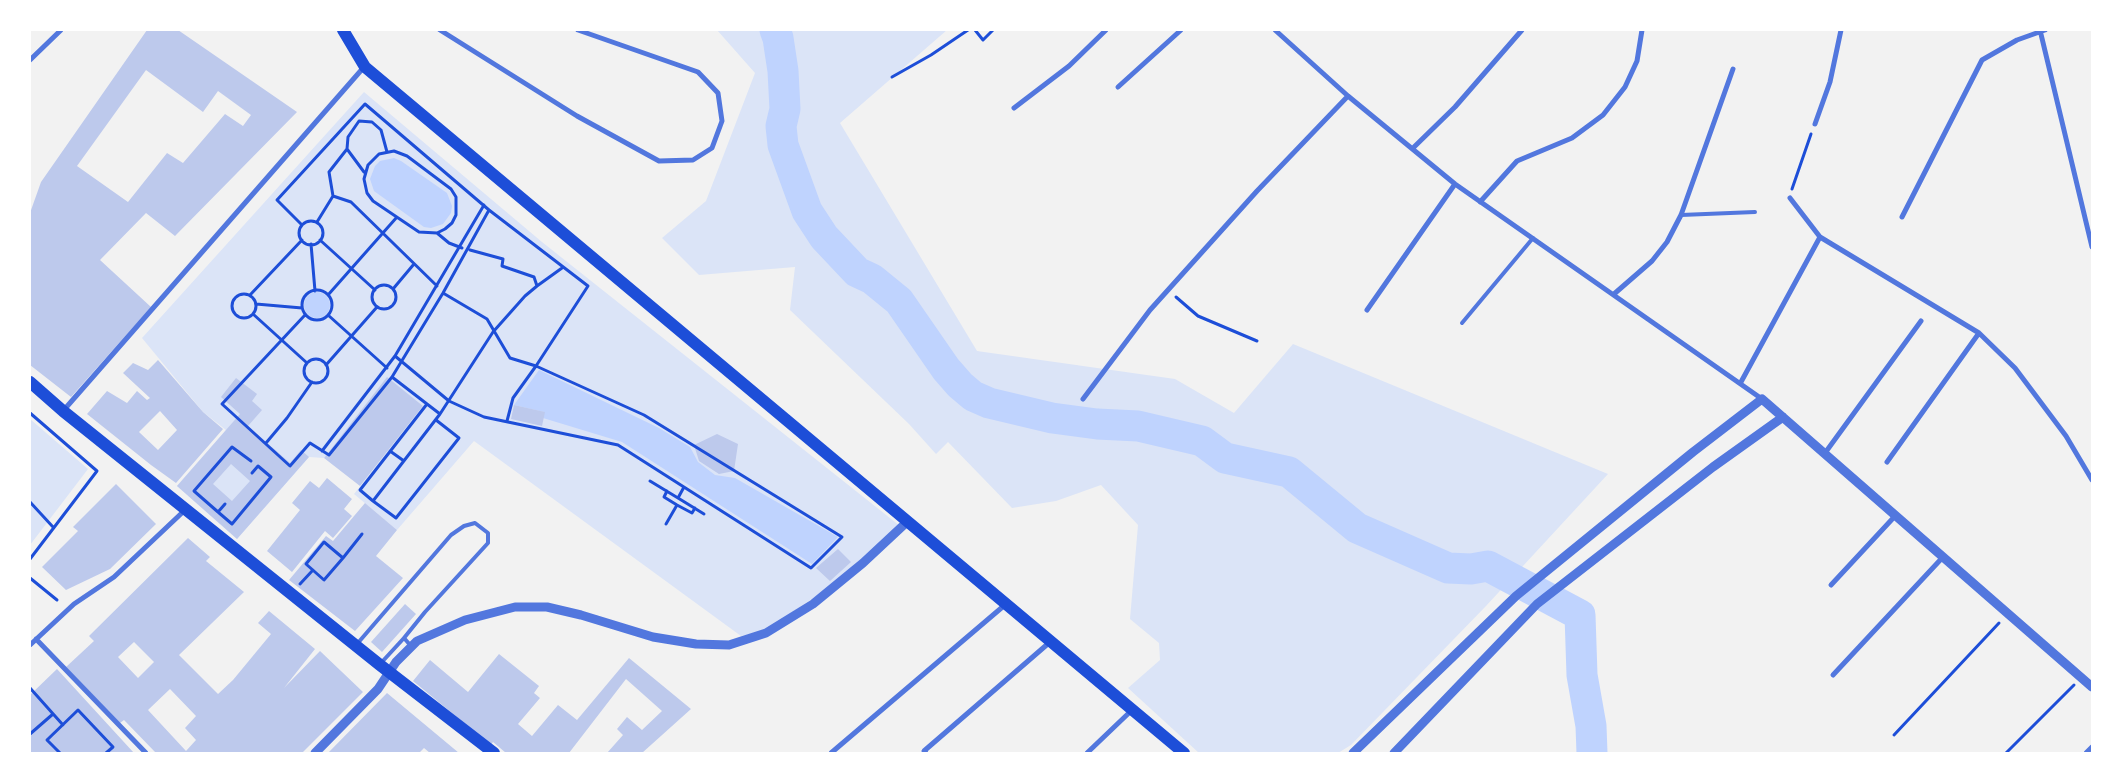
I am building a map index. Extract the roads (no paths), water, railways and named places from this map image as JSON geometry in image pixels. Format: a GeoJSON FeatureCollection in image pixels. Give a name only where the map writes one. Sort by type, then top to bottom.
{"type":"FeatureCollection","features":[{"type":"Feature","properties":{"kind":"main road"},"geometry":{"type":"LineString","coordinates":[[343,30],[365,67],[1184,753]]}},
{"type":"Feature","properties":{"kind":"main road"},"geometry":{"type":"LineString","coordinates":[[30,382],[63,411],[356,646],[494,753]]}},
{"type":"Feature","properties":{"kind":"street"},"geometry":{"type":"LineString","coordinates":[[30,60],[61,30]]}},
{"type":"Feature","properties":{"kind":"street"},"geometry":{"type":"LineString","coordinates":[[440,30],[577,116],[659,160],[693,160],[712,148],[722,121],[718,93],[698,72],[578,30]]}},
{"type":"Feature","properties":{"kind":"street"},"geometry":{"type":"LineString","coordinates":[[1014,108],[1068,66],[1106,30]]}},
{"type":"Feature","properties":{"kind":"street"},"geometry":{"type":"LineString","coordinates":[[1118,87],[1181,30]]}},
{"type":"Feature","properties":{"kind":"street"},"geometry":{"type":"LineString","coordinates":[[1275,30],[1348,96],[1455,184],[1762,398],[2092,687]]}},
{"type":"Feature","properties":{"kind":"street"},"geometry":{"type":"LineString","coordinates":[[1413,148],[1455,107],[1522,30]]}},
{"type":"Feature","properties":{"kind":"street"},"geometry":{"type":"LineString","coordinates":[[1480,202],[1516,161],[1572,138],[1602,115],[1625,87],[1637,62],[1642,30]]}},
{"type":"Feature","properties":{"kind":"street"},"geometry":{"type":"LineString","coordinates":[[1815,124],[1830,82],[1841,30]]}},
{"type":"Feature","properties":{"kind":"street"},"geometry":{"type":"LineString","coordinates":[[1902,217],[1982,60],[2017,40],[2042,30],[2092,247]]}},
{"type":"Feature","properties":{"kind":"street"},"geometry":{"type":"LineString","coordinates":[[63,411],[365,67]]}},
{"type":"Feature","properties":{"kind":"street"},"geometry":{"type":"LineString","coordinates":[[1614,294],[1652,260],[1667,242],[1681,215],[1733,69]]}},
{"type":"Feature","properties":{"kind":"street"},"geometry":{"type":"LineString","coordinates":[[1084,399],[1150,310],[1258,191],[1348,96]]}},
{"type":"Feature","properties":{"kind":"street"},"geometry":{"type":"LineString","coordinates":[[1367,310],[1455,184]]}},
{"type":"Feature","properties":{"kind":"street"},"geometry":{"type":"LineString","coordinates":[[1790,198],[1820,237],[1979,333],[2015,368],[2066,436],[2092,480]]}},
{"type":"Feature","properties":{"kind":"street"},"geometry":{"type":"LineString","coordinates":[[1741,382],[1820,237]]}},
{"type":"Feature","properties":{"kind":"street"},"geometry":{"type":"LineString","coordinates":[[1825,453],[1921,321]]}},
{"type":"Feature","properties":{"kind":"street"},"geometry":{"type":"LineString","coordinates":[[1887,462],[1979,333]]}},
{"type":"Feature","properties":{"kind":"street"},"geometry":{"type":"LineString","coordinates":[[1354,753],[1516,596],[1762,398]]}},
{"type":"Feature","properties":{"kind":"street"},"geometry":{"type":"LineString","coordinates":[[1394,753],[1538,604],[1713,467],[1783,417]]}},
{"type":"Feature","properties":{"kind":"street"},"geometry":{"type":"LineString","coordinates":[[30,645],[74,604],[114,577],[186,509]]}},
{"type":"Feature","properties":{"kind":"street"},"geometry":{"type":"LineString","coordinates":[[1831,585],[1897,515]]}},
{"type":"Feature","properties":{"kind":"street"},"geometry":{"type":"LineString","coordinates":[[315,753],[378,689],[384,668],[396,662],[417,641],[465,620],[515,607],[539,607],[581,615],[653,637],[696,644],[729,645],[766,633],[813,604],[863,563],[908,522]]}},
{"type":"Feature","properties":{"kind":"street"},"geometry":{"type":"LineString","coordinates":[[1833,675],[1943,557]]}},
{"type":"Feature","properties":{"kind":"street"},"geometry":{"type":"LineString","coordinates":[[831,753],[1006,604]]}},
{"type":"Feature","properties":{"kind":"street"},"geometry":{"type":"LineString","coordinates":[[36,639],[146,753]]}},
{"type":"Feature","properties":{"kind":"street"},"geometry":{"type":"LineString","coordinates":[[926,753],[924,751],[1051,642]]}},
{"type":"Feature","properties":{"kind":"street"},"geometry":{"type":"LineString","coordinates":[[1087,753],[1132,709]]}},
{"type":"Feature","properties":{"kind":"street"},"geometry":{"type":"LineString","coordinates":[[2086,753],[2092,747]]}},
{"type":"Feature","properties":{"kind":"lane"},"geometry":{"type":"LineString","coordinates":[[1681,215],[1755,212]]}},
{"type":"Feature","properties":{"kind":"lane"},"geometry":{"type":"LineString","coordinates":[[1462,323],[1533,238]]}},
{"type":"Feature","properties":{"kind":"lane"},"geometry":{"type":"LineString","coordinates":[[356,646],[452,535],[464,526],[475,523],[488,533],[488,543],[424,612],[384,668]]}},
{"type":"Feature","properties":{"kind":"lane"},"geometry":{"type":"LineString","coordinates":[[404,638],[411,646]]}},
{"type":"Feature","properties":{"kind":"water"},"geometry":{"type":"Polygon","coordinates":[[[394,158],[447,193],[452,206],[451,213],[443,224],[431,228],[424,227],[374,191],[370,179],[375,166],[380,161],[394,158]]]}},
{"type":"Feature","properties":{"kind":"water"},"geometry":{"type":"Polygon","coordinates":[[[317,292],[326,296],[330,305],[326,314],[317,318],[308,314],[304,305],[308,296],[317,292]]]}},
{"type":"Feature","properties":{"kind":"water"},"geometry":{"type":"Polygon","coordinates":[[[539,370],[659,428],[690,447],[698,462],[715,475],[735,478],[838,537],[812,564],[622,442],[543,418],[544,412],[514,405],[539,370]]]}},
{"type":"Feature","properties":{"kind":"waterway"},"geometry":{"type":"LineString","coordinates":[[775,30],[783,71],[785,109],[781,126],[783,145],[807,211],[824,237],[857,272],[872,279],[899,301],[946,369],[960,385],[973,396],[989,403],[1052,418],[1097,424],[1138,426],[1202,441],[1225,458],[1289,472],[1357,528],[1448,568],[1471,569],[1488,566],[1580,615],[1582,675],[1591,726],[1592,753]]}}]}
